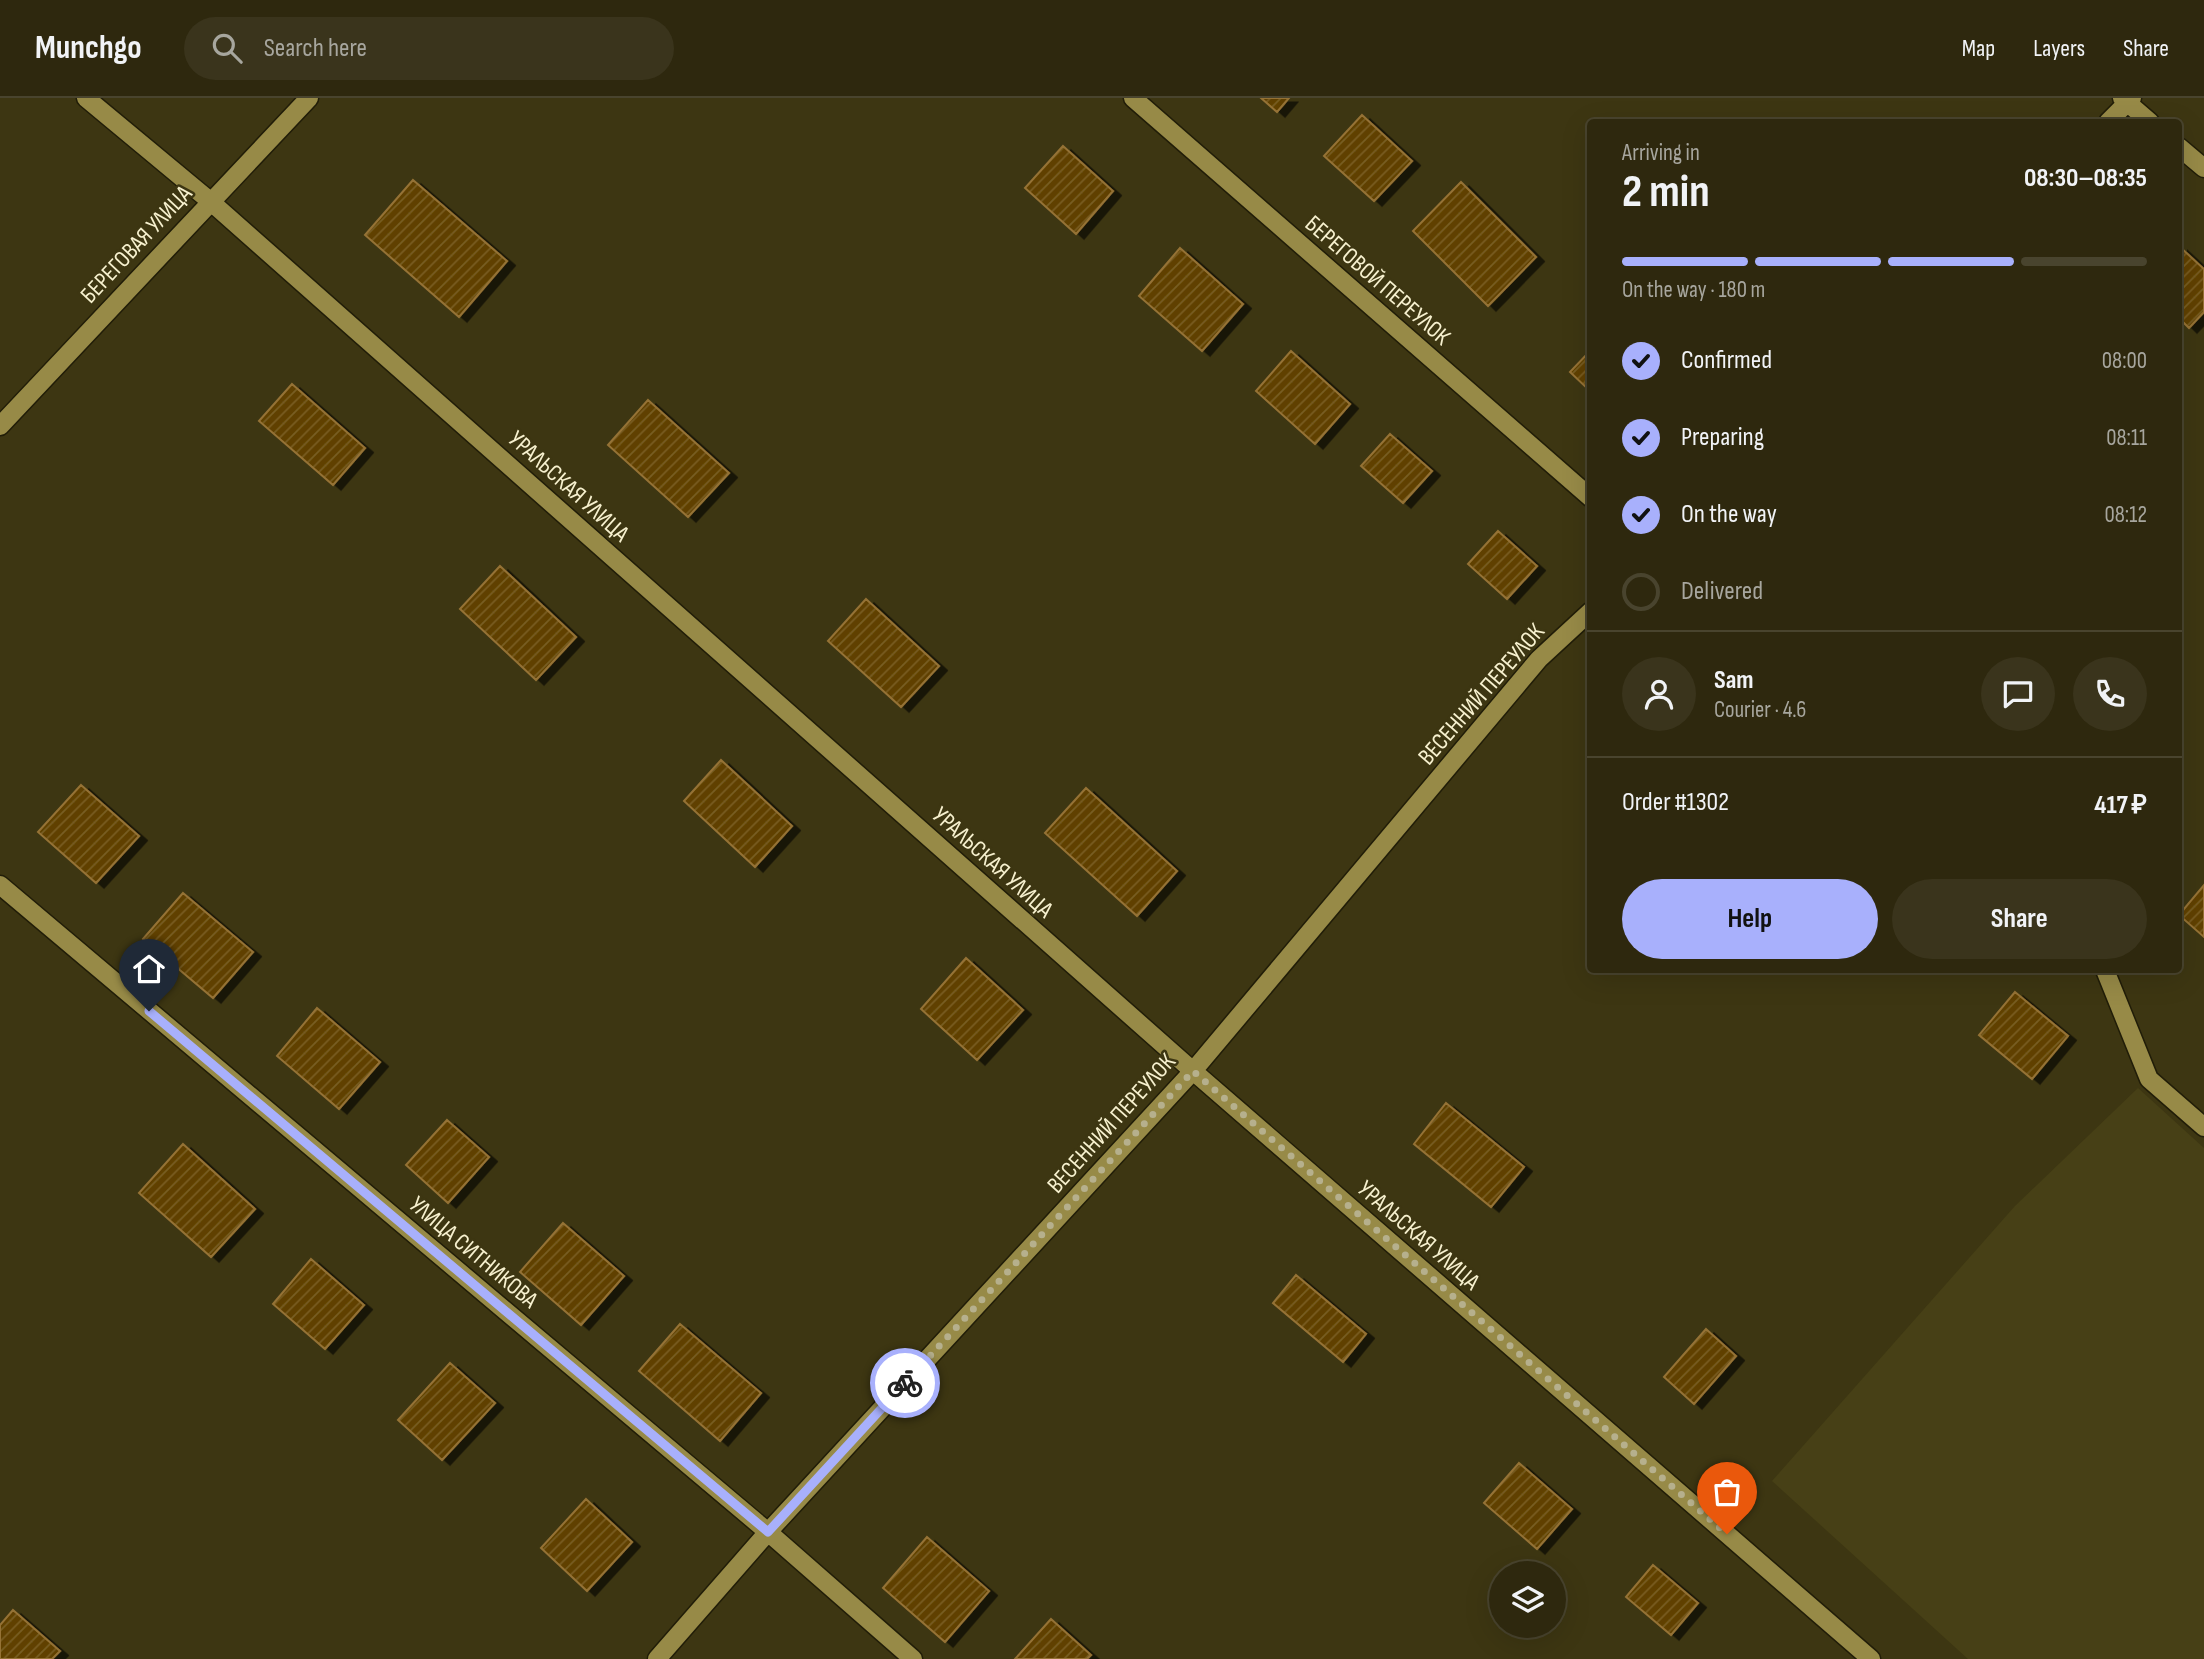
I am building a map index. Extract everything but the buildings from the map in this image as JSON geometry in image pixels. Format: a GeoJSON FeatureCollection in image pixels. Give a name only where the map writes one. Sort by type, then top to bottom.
{"type":"FeatureCollection","features":[{"type":"Feature","properties":{"kind":"street","name":"УРАЛЬСКАЯ УЛИЦА"},"geometry":{"type":"LineString","coordinates":[[86,98],[210,201],[1193,1071],[1871,1659]]}},
{"type":"Feature","properties":{"kind":"street","name":"БЕРЕГОВАЯ УЛИЦА"},"geometry":{"type":"LineString","coordinates":[[0,426],[309,98]]}},
{"type":"Feature","properties":{"kind":"street","name":"БЕРЕГОВОЙ ПЕРЕУЛОК"},"geometry":{"type":"LineString","coordinates":[[1133,98],[1587,495]]}},
{"type":"Feature","properties":{"kind":"street"},"geometry":{"type":"LineString","coordinates":[[2111,119],[2127,100],[2147,119]]}},
{"type":"Feature","properties":{"kind":"street"},"geometry":{"type":"LineString","coordinates":[[2182,150],[2204,169]]}},
{"type":"Feature","properties":{"kind":"street","name":"ВЕСЕННИЙ ПЕРЕУЛОК"},"geometry":{"type":"LineString","coordinates":[[657,1659],[768,1532],[1193,1071],[1539,659],[1587,615]]}},
{"type":"Feature","properties":{"kind":"street","name":"УЛИЦА СИТНИКОВА"},"geometry":{"type":"LineString","coordinates":[[0,885],[768,1532],[913,1659]]}},
{"type":"Feature","properties":{"kind":"street"},"geometry":{"type":"LineString","coordinates":[[2106,973],[2149,1079],[2204,1127]]}},
{"type":"Feature","properties":{"kind":"shaded area"},"geometry":{"type":"Polygon","coordinates":[[[2138,1088],[2204,1148],[2204,1659],[1968,1659],[1772,1481],[2015,1206],[2138,1088]]]}},
{"type":"Feature","properties":{"kind":"way so far"},"geometry":{"type":"LineString","coordinates":[[905,1383],[1193,1071],[1727,1534]]}},
{"type":"Feature","properties":{"kind":"route"},"geometry":{"type":"LineString","coordinates":[[149,1011],[768,1532],[905,1383]]}}]}
